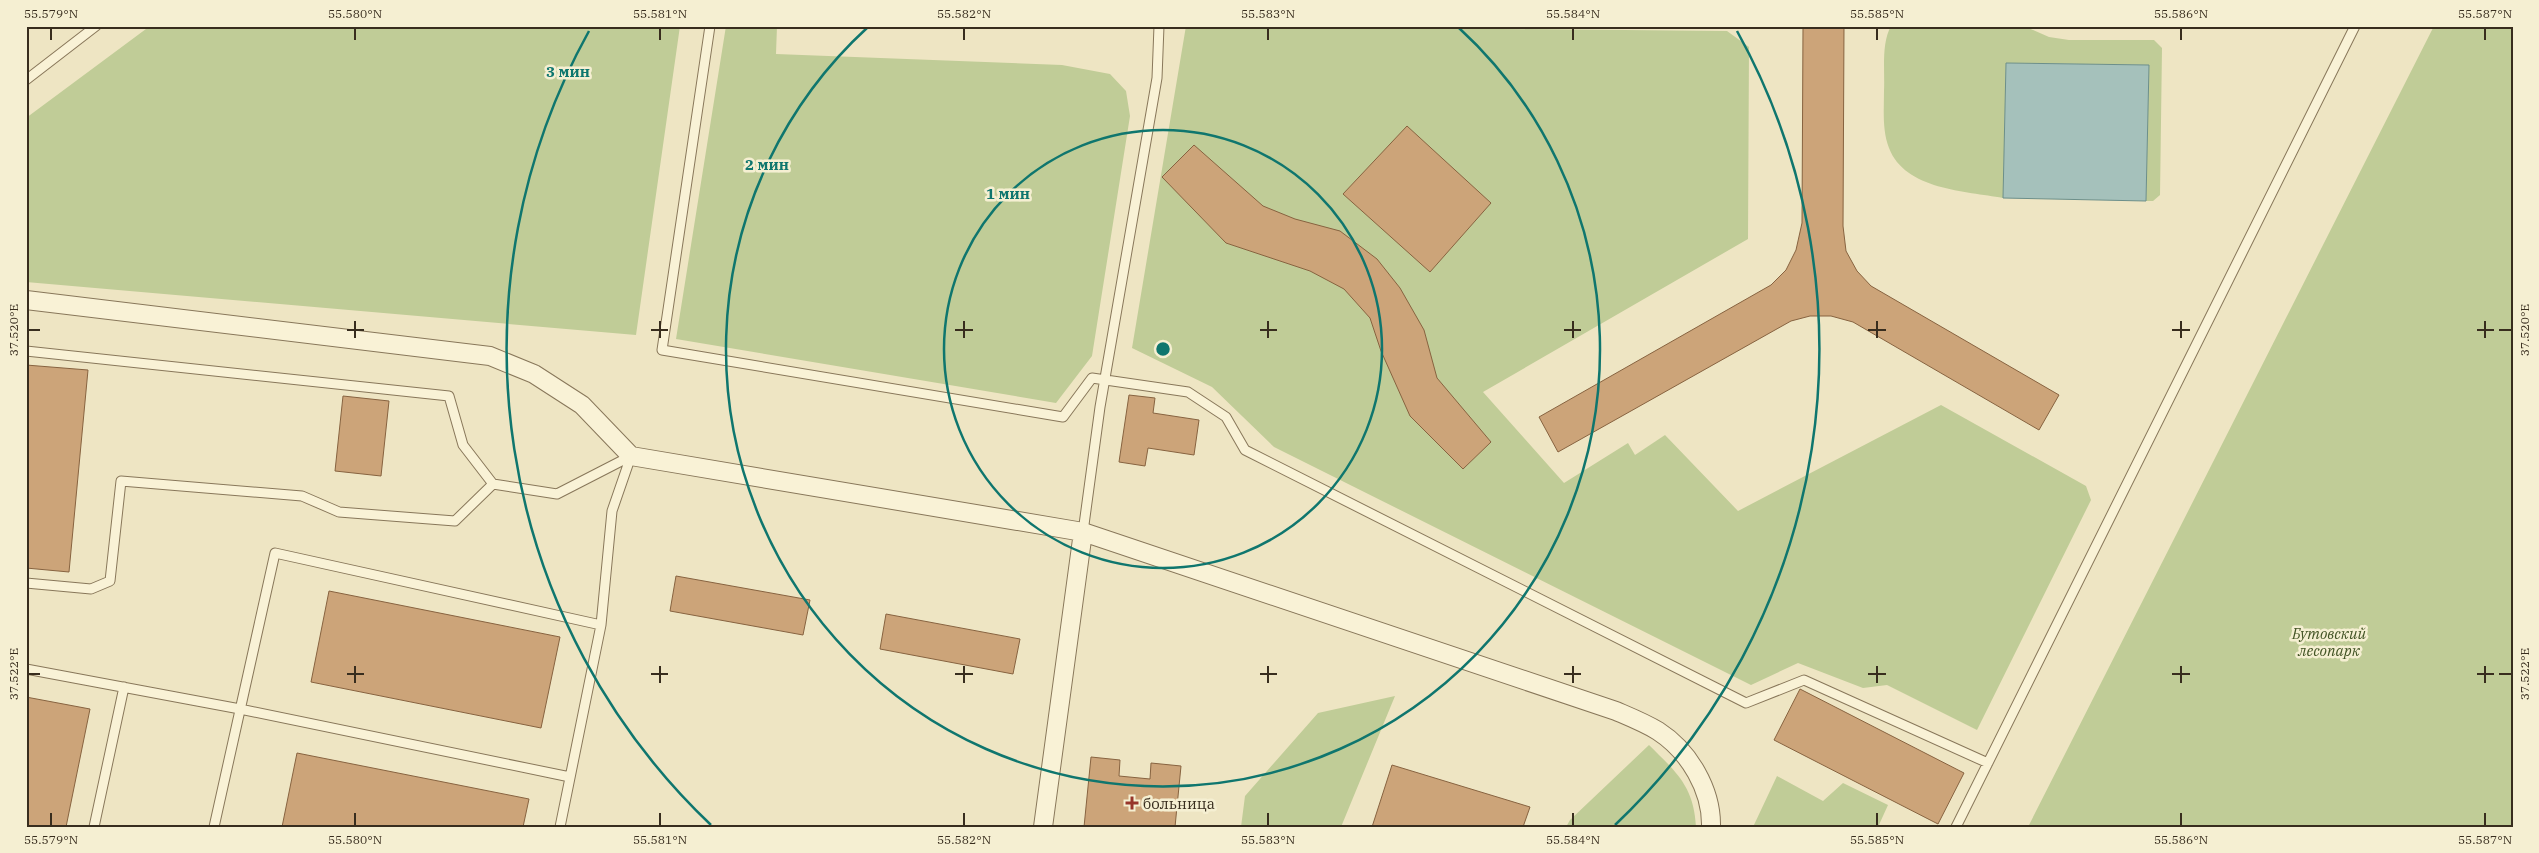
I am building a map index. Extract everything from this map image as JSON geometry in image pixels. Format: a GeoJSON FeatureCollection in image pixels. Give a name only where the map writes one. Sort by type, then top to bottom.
{"type":"FeatureCollection","features":[{"type":"Feature","properties":{"kind":"street"},"geometry":{"type":"LineString","coordinates":[[26,300],[490,356],[534,374],[582,405],[631,456],[1083,532],[1616,711],[1659,731],[1688,759],[1706,790],[1711,827]]}},
{"type":"Feature","properties":{"kind":"street"},"geometry":{"type":"LineString","coordinates":[[1043,827],[1083,532]]}},
{"type":"Feature","properties":{"kind":"lane"},"geometry":{"type":"LineString","coordinates":[[26,80],[96,26]]}},
{"type":"Feature","properties":{"kind":"lane"},"geometry":{"type":"LineString","coordinates":[[710,26],[662,350],[1063,417],[1092,378],[1188,392],[1226,417],[1245,450],[1746,703],[1804,680],[1988,763]]}},
{"type":"Feature","properties":{"kind":"lane"},"geometry":{"type":"LineString","coordinates":[[1083,532],[1105,380],[1157,78],[1159,26]]}},
{"type":"Feature","properties":{"kind":"lane"},"geometry":{"type":"LineString","coordinates":[[1956,827],[2355,26]]}},
{"type":"Feature","properties":{"kind":"lane"},"geometry":{"type":"LineString","coordinates":[[26,351],[449,396],[462,445],[493,484],[557,494],[631,456]]}},
{"type":"Feature","properties":{"kind":"lane"},"geometry":{"type":"LineString","coordinates":[[560,827],[601,625],[612,511],[631,456]]}},
{"type":"Feature","properties":{"kind":"lane"},"geometry":{"type":"LineString","coordinates":[[26,583],[91,589],[110,581],[121,481],[302,496],[339,512],[455,521],[493,484]]}},
{"type":"Feature","properties":{"kind":"lane"},"geometry":{"type":"LineString","coordinates":[[214,827],[275,553],[601,625]]}},
{"type":"Feature","properties":{"kind":"lane"},"geometry":{"type":"LineString","coordinates":[[26,669],[240,709],[570,777]]}},
{"type":"Feature","properties":{"kind":"lane"},"geometry":{"type":"LineString","coordinates":[[94,827],[124,687]]}},
{"type":"Feature","properties":{"kind":"green space"},"geometry":{"type":"Polygon","coordinates":[[[150,26],[680,26],[636,335],[26,282],[26,118],[150,26]]]}},
{"type":"Feature","properties":{"kind":"green space"},"geometry":{"type":"Polygon","coordinates":[[[726,26],[777,26],[776,54],[1062,65],[1110,74],[1126,91],[1130,116],[1092,356],[1056,403],[676,339],[726,26]]]}},
{"type":"Feature","properties":{"kind":"green space"},"geometry":{"type":"Polygon","coordinates":[[[1186,26],[1727,31],[1749,47],[1748,239],[1483,392],[1564,483],[1628,443],[1635,455],[1665,435],[1738,511],[1941,405],[2086,486],[2091,500],[1977,730],[1887,685],[1863,688],[1798,663],[1751,685],[1274,447],[1212,387],[1132,348],[1186,26]]]}},
{"type":"Feature","properties":{"kind":"green space"},"geometry":{"type":"Polygon","coordinates":[[[1891,26],[2024,26],[2049,37],[2069,40],[2154,40],[2162,48],[2160,195],[2153,201],[2146,201],[2149,65],[2006,63],[2003,198],[1938,186],[1908,173],[1897,162],[1889,148],[1884,127],[1884,58],[1886,41],[1891,26]]]}},
{"type":"Feature","properties":{"kind":"green space","name":"Бутовский лесопарк"},"geometry":{"type":"Polygon","coordinates":[[[2434,26],[2513,26],[2513,827],[2028,827],[2434,26]]]}},
{"type":"Feature","properties":{"kind":"green space"},"geometry":{"type":"Polygon","coordinates":[[[1395,696],[1341,827],[1241,827],[1245,796],[1318,713],[1395,696]]]}},
{"type":"Feature","properties":{"kind":"green space"},"geometry":{"type":"Polygon","coordinates":[[[1649,745],[1682,781],[1692,801],[1696,827],[1566,827],[1570,820],[1649,745]]]}},
{"type":"Feature","properties":{"kind":"green space"},"geometry":{"type":"Polygon","coordinates":[[[1777,776],[1823,801],[1843,783],[1888,805],[1878,827],[1753,827],[1777,776]]]}},
{"type":"Feature","properties":{"kind":"water"},"geometry":{"type":"Polygon","coordinates":[[[2006,63],[2149,65],[2146,201],[2003,198],[2006,63]]]}},
{"type":"Feature","properties":{"kind":"building"},"geometry":{"type":"Polygon","coordinates":[[[1803,26],[1844,26],[1843,226],[1846,251],[1857,271],[1871,286],[2059,395],[2039,430],[1853,322],[1831,316],[1810,316],[1791,321],[1558,452],[1539,417],[1771,285],[1786,270],[1796,250],[1802,223],[1803,26]]]}},
{"type":"Feature","properties":{"kind":"building"},"geometry":{"type":"Polygon","coordinates":[[[1407,126],[1491,203],[1430,272],[1343,194],[1407,126]]]}},
{"type":"Feature","properties":{"kind":"building"},"geometry":{"type":"Polygon","coordinates":[[[1194,145],[1263,206],[1295,219],[1340,231],[1377,259],[1400,288],[1424,330],[1437,378],[1491,442],[1463,469],[1410,416],[1381,351],[1370,318],[1344,289],[1310,271],[1226,243],[1162,177],[1194,145]]]}},
{"type":"Feature","properties":{"kind":"building"},"geometry":{"type":"Polygon","coordinates":[[[26,365],[88,370],[69,572],[26,568],[26,365]]]}},
{"type":"Feature","properties":{"kind":"building"},"geometry":{"type":"Polygon","coordinates":[[[1129,395],[1155,398],[1153,413],[1199,420],[1194,455],[1148,448],[1145,466],[1119,462],[1129,395]]]}},
{"type":"Feature","properties":{"kind":"building"},"geometry":{"type":"Polygon","coordinates":[[[343,396],[389,401],[381,476],[335,471],[343,396]]]}},
{"type":"Feature","properties":{"kind":"building"},"geometry":{"type":"Polygon","coordinates":[[[676,576],[810,600],[803,635],[670,611],[676,576]]]}},
{"type":"Feature","properties":{"kind":"building"},"geometry":{"type":"Polygon","coordinates":[[[329,591],[560,637],[541,728],[311,682],[329,591]]]}},
{"type":"Feature","properties":{"kind":"building"},"geometry":{"type":"Polygon","coordinates":[[[886,614],[1020,639],[1013,674],[880,649],[886,614]]]}},
{"type":"Feature","properties":{"kind":"building"},"geometry":{"type":"Polygon","coordinates":[[[1800,689],[1964,773],[1938,824],[1774,740],[1800,689]]]}},
{"type":"Feature","properties":{"kind":"building"},"geometry":{"type":"Polygon","coordinates":[[[26,697],[90,709],[66,827],[26,827],[26,697]]]}},
{"type":"Feature","properties":{"kind":"building"},"geometry":{"type":"Polygon","coordinates":[[[297,753],[529,799],[523,827],[282,827],[297,753]]]}},
{"type":"Feature","properties":{"kind":"building","name":"больница"},"geometry":{"type":"Polygon","coordinates":[[[1091,757],[1120,760],[1119,776],[1150,779],[1151,763],[1181,766],[1175,827],[1084,827],[1091,757]]]}},
{"type":"Feature","properties":{"kind":"building"},"geometry":{"type":"Polygon","coordinates":[[[1392,765],[1530,807],[1523,827],[1372,827],[1392,765]]]}},
{"type":"Feature","properties":{"kind":"place","name":"больница"},"geometry":{"type":"Point","coordinates":[1132,803]}}]}
